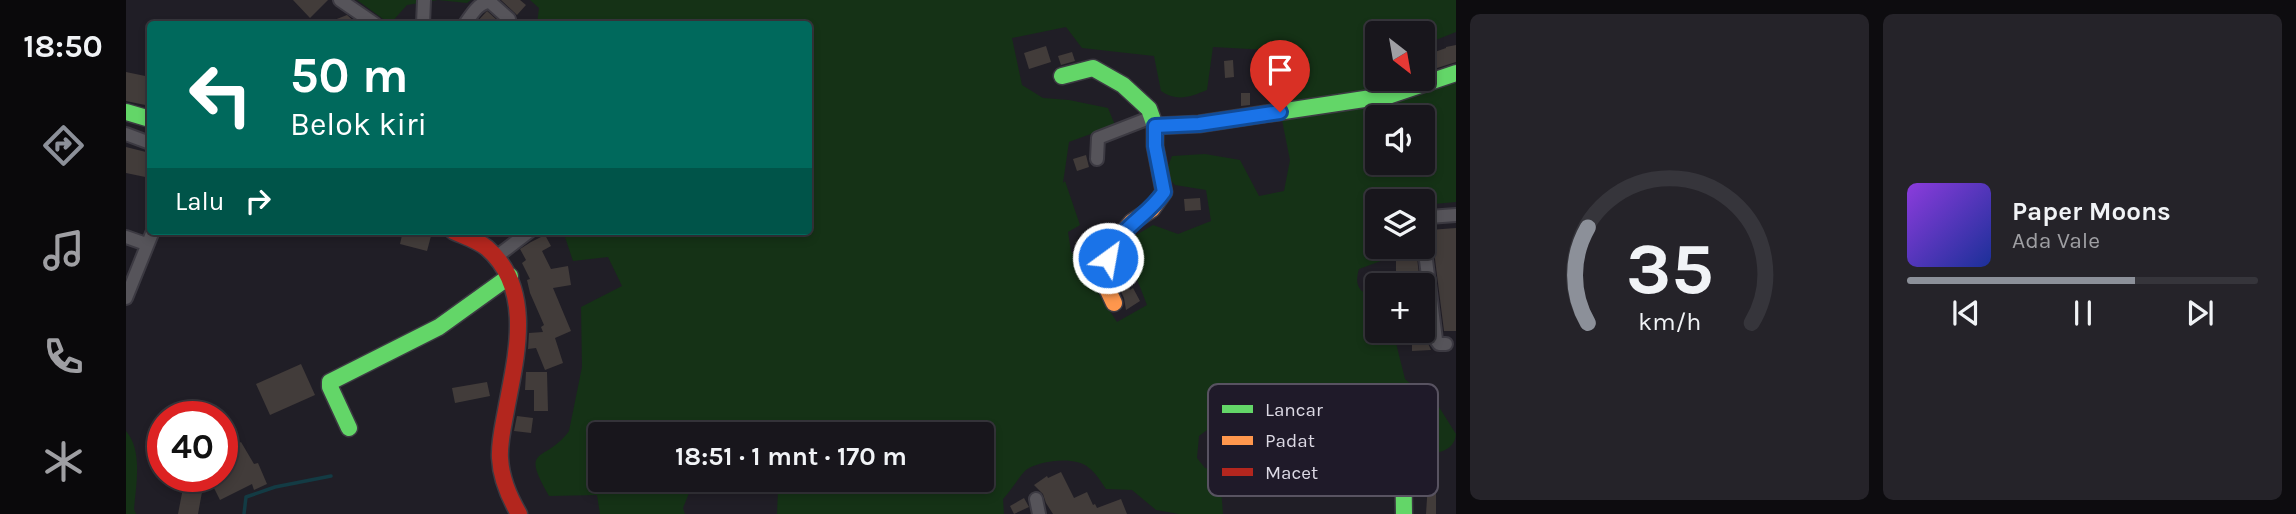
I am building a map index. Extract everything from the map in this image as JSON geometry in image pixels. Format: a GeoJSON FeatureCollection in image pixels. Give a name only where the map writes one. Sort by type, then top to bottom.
{"type":"FeatureCollection","features":[{"type":"Feature","properties":{"kind":"street"},"geometry":{"type":"LineString","coordinates":[[340,0],[370,21]]}},
{"type":"Feature","properties":{"kind":"street"},"geometry":{"type":"LineString","coordinates":[[423,21],[424,0]]}},
{"type":"Feature","properties":{"kind":"street"},"geometry":{"type":"LineString","coordinates":[[467,21],[486,1],[509,19]]}},
{"type":"Feature","properties":{"kind":"street"},"geometry":{"type":"LineString","coordinates":[[1062,76],[1093,68],[1123,85],[1149,109],[1153,122],[1164,192],[1152,209],[1132,222],[1114,243],[1108,258],[1097,267],[1114,303]]}},
{"type":"Feature","properties":{"kind":"street"},"geometry":{"type":"LineString","coordinates":[[1097,159],[1098,138],[1153,122],[1199,124],[1391,95],[1456,73]]}},
{"type":"Feature","properties":{"kind":"street"},"geometry":{"type":"LineString","coordinates":[[126,112],[147,118]]}},
{"type":"Feature","properties":{"kind":"street"},"geometry":{"type":"LineString","coordinates":[[126,134],[147,142]]}},
{"type":"Feature","properties":{"kind":"street"},"geometry":{"type":"LineString","coordinates":[[1435,217],[1456,215]]}},
{"type":"Feature","properties":{"kind":"street"},"geometry":{"type":"LineString","coordinates":[[126,298],[151,235]]}},
{"type":"Feature","properties":{"kind":"street"},"geometry":{"type":"LineString","coordinates":[[463,235],[475,240],[496,257],[510,276],[517,299],[518,327],[514,368],[499,448],[506,491],[519,514]]}},
{"type":"Feature","properties":{"kind":"street"},"geometry":{"type":"LineString","coordinates":[[496,257],[525,235]]}},
{"type":"Feature","properties":{"kind":"street"},"geometry":{"type":"LineString","coordinates":[[126,237],[146,244]]}},
{"type":"Feature","properties":{"kind":"street"},"geometry":{"type":"LineString","coordinates":[[1426,259],[1436,340],[1439,344],[1446,344]]}},
{"type":"Feature","properties":{"kind":"street"},"geometry":{"type":"LineString","coordinates":[[349,428],[330,382],[439,327],[510,276]]}},
{"type":"Feature","properties":{"kind":"street"},"geometry":{"type":"LineString","coordinates":[[1404,496],[1404,514]]}},
{"type":"Feature","properties":{"kind":"street"},"geometry":{"type":"LineString","coordinates":[[1036,499],[1039,514]]}},
{"type":"Feature","properties":{"kind":"green space"},"geometry":{"type":"Polygon","coordinates":[[[357,0],[438,0],[407,5],[393,21],[386,21],[357,0]]]}},
{"type":"Feature","properties":{"kind":"green space"},"geometry":{"type":"Polygon","coordinates":[[[438,0],[471,0],[467,3],[438,0]]]}},
{"type":"Feature","properties":{"kind":"green space"},"geometry":{"type":"Polygon","coordinates":[[[530,0],[1456,0],[1456,32],[1435,40],[1435,21],[1365,21],[1365,91],[1435,91],[1435,88],[1456,83],[1456,202],[1435,204],[1435,189],[1365,189],[1365,259],[1386,259],[1359,269],[1359,288],[1365,292],[1365,343],[1396,343],[1405,379],[1411,384],[1208,384],[1208,429],[1199,436],[1197,458],[1208,469],[1208,496],[1222,496],[1223,514],[1179,514],[1156,510],[1132,490],[1106,489],[1089,468],[1067,461],[1049,462],[1026,470],[1003,499],[1004,514],[777,514],[778,492],[994,492],[994,422],[588,422],[588,492],[689,492],[683,508],[685,514],[600,514],[597,495],[549,496],[540,480],[536,461],[569,431],[582,367],[581,307],[622,286],[608,257],[573,261],[564,235],[812,235],[812,21],[537,21],[539,8],[530,0]],[[1066,27],[1012,38],[1022,85],[1043,98],[1108,108],[1115,125],[1069,142],[1063,183],[1065,181],[1080,225],[1068,232],[1071,251],[1117,322],[1147,305],[1123,243],[1153,225],[1178,234],[1211,221],[1206,190],[1175,185],[1165,174],[1172,156],[1205,154],[1240,160],[1259,196],[1284,191],[1290,160],[1268,50],[1213,47],[1207,90],[1178,97],[1161,91],[1154,56],[1082,48],[1066,27]]]}},
{"type":"Feature","properties":{"kind":"green space"},"geometry":{"type":"Polygon","coordinates":[[[1438,406],[1456,434],[1452,444],[1438,453],[1438,406]]]}},
{"type":"Feature","properties":{"kind":"green space"},"geometry":{"type":"Polygon","coordinates":[[[126,431],[137,458],[136,514],[126,514],[126,431]]]}},
{"type":"Feature","properties":{"kind":"building"},"geometry":{"type":"Polygon","coordinates":[[[293,0],[328,0],[310,18],[293,0]]]}},
{"type":"Feature","properties":{"kind":"building"},"geometry":{"type":"Polygon","coordinates":[[[501,0],[520,0],[526,5],[517,15],[501,0]]]}},
{"type":"Feature","properties":{"kind":"building"},"geometry":{"type":"Polygon","coordinates":[[[487,11],[497,20],[496,21],[478,21],[487,11]]]}},
{"type":"Feature","properties":{"kind":"building"},"geometry":{"type":"Polygon","coordinates":[[[347,15],[354,21],[332,21],[347,15]]]}},
{"type":"Feature","properties":{"kind":"building"},"geometry":{"type":"Polygon","coordinates":[[[1456,45],[1456,62],[1435,69],[1435,52],[1456,45]]]}},
{"type":"Feature","properties":{"kind":"building"},"geometry":{"type":"Polygon","coordinates":[[[1046,46],[1051,62],[1029,69],[1024,53],[1046,46]]]}},
{"type":"Feature","properties":{"kind":"building"},"geometry":{"type":"Polygon","coordinates":[[[1072,52],[1075,61],[1061,65],[1058,56],[1072,52]]]}},
{"type":"Feature","properties":{"kind":"building"},"geometry":{"type":"Polygon","coordinates":[[[1233,60],[1234,77],[1225,78],[1224,61],[1233,60]]]}},
{"type":"Feature","properties":{"kind":"building"},"geometry":{"type":"Polygon","coordinates":[[[126,72],[147,76],[147,105],[126,101],[126,72]]]}},
{"type":"Feature","properties":{"kind":"building"},"geometry":{"type":"Polygon","coordinates":[[[1241,93],[1250,93],[1250,105],[1241,106],[1241,93]]]}},
{"type":"Feature","properties":{"kind":"building"},"geometry":{"type":"Polygon","coordinates":[[[126,147],[147,152],[147,177],[126,173],[126,147]]]}},
{"type":"Feature","properties":{"kind":"building"},"geometry":{"type":"Polygon","coordinates":[[[1086,155],[1089,167],[1077,171],[1073,159],[1086,155]]]}},
{"type":"Feature","properties":{"kind":"building"},"geometry":{"type":"Polygon","coordinates":[[[1200,198],[1201,210],[1185,211],[1184,199],[1200,198]]]}},
{"type":"Feature","properties":{"kind":"building"},"geometry":{"type":"Polygon","coordinates":[[[1456,228],[1456,331],[1444,331],[1435,259],[1435,230],[1456,228]]]}},
{"type":"Feature","properties":{"kind":"building"},"geometry":{"type":"Polygon","coordinates":[[[1089,234],[1097,249],[1084,257],[1075,242],[1089,234]]]}},
{"type":"Feature","properties":{"kind":"building"},"geometry":{"type":"Polygon","coordinates":[[[402,235],[431,236],[427,251],[400,244],[402,235]]]}},
{"type":"Feature","properties":{"kind":"building"},"geometry":{"type":"Polygon","coordinates":[[[545,235],[551,246],[542,251],[551,269],[568,266],[571,285],[553,288],[571,331],[555,338],[563,363],[545,370],[536,348],[528,349],[529,333],[543,332],[541,327],[544,325],[530,293],[527,280],[530,279],[522,263],[526,260],[520,249],[545,235]]]}},
{"type":"Feature","properties":{"kind":"building"},"geometry":{"type":"Polygon","coordinates":[[[1417,259],[1419,273],[1396,273],[1396,260],[1417,259]]]}},
{"type":"Feature","properties":{"kind":"building"},"geometry":{"type":"Polygon","coordinates":[[[1117,265],[1130,290],[1133,288],[1140,301],[1126,310],[1124,298],[1111,270],[1117,265]]]}},
{"type":"Feature","properties":{"kind":"building"},"geometry":{"type":"Polygon","coordinates":[[[1412,343],[1428,343],[1431,350],[1412,351],[1412,343]]]}},
{"type":"Feature","properties":{"kind":"building"},"geometry":{"type":"Polygon","coordinates":[[[301,364],[315,395],[270,415],[256,384],[301,364]]]}},
{"type":"Feature","properties":{"kind":"building"},"geometry":{"type":"Polygon","coordinates":[[[526,372],[547,372],[548,411],[534,411],[534,390],[525,390],[526,372]]]}},
{"type":"Feature","properties":{"kind":"building"},"geometry":{"type":"Polygon","coordinates":[[[487,382],[490,396],[455,403],[452,388],[487,382]]]}},
{"type":"Feature","properties":{"kind":"building"},"geometry":{"type":"Polygon","coordinates":[[[517,416],[533,418],[531,433],[514,431],[517,416]]]}},
{"type":"Feature","properties":{"kind":"building"},"geometry":{"type":"Polygon","coordinates":[[[241,442],[254,464],[258,463],[267,484],[254,490],[252,484],[238,491],[238,444],[241,442]]]}},
{"type":"Feature","properties":{"kind":"building"},"geometry":{"type":"Polygon","coordinates":[[[1061,472],[1074,498],[1087,492],[1097,508],[1121,499],[1127,514],[1053,514],[1043,494],[1034,485],[1047,476],[1048,478],[1061,472]]]}},
{"type":"Feature","properties":{"kind":"building"},"geometry":{"type":"Polygon","coordinates":[[[182,492],[202,492],[198,514],[178,514],[182,492]]]}},
{"type":"Feature","properties":{"kind":"building"},"geometry":{"type":"Polygon","coordinates":[[[216,492],[236,492],[220,500],[216,492]]]}},
{"type":"Feature","properties":{"kind":"building"},"geometry":{"type":"Polygon","coordinates":[[[1427,496],[1436,496],[1436,514],[1426,514],[1427,496]]]}},
{"type":"Feature","properties":{"kind":"building"},"geometry":{"type":"Polygon","coordinates":[[[1024,498],[1029,507],[1014,514],[1010,506],[1024,498]]]}},
{"type":"Feature","properties":{"kind":"waterway"},"geometry":{"type":"LineString","coordinates":[[244,514],[246,497],[275,487],[331,476]]}},
{"type":"Feature","properties":{"kind":"traffic: fast"},"geometry":{"type":"LineString","coordinates":[[1062,76],[1093,68],[1123,85],[1149,109],[1155,126],[1199,124],[1391,95],[1456,73]]}},
{"type":"Feature","properties":{"kind":"traffic: fast"},"geometry":{"type":"LineString","coordinates":[[126,112],[147,118]]}},
{"type":"Feature","properties":{"kind":"traffic: fast"},"geometry":{"type":"LineString","coordinates":[[349,428],[330,382],[439,327],[510,276]]}},
{"type":"Feature","properties":{"kind":"traffic: fast"},"geometry":{"type":"LineString","coordinates":[[1404,496],[1404,514]]}},
{"type":"Feature","properties":{"kind":"traffic: slow"},"geometry":{"type":"LineString","coordinates":[[1114,303],[1097,267],[1108,258],[1114,243],[1132,222],[1152,209],[1164,192],[1155,146],[1155,126]]}},
{"type":"Feature","properties":{"kind":"traffic: jam"},"geometry":{"type":"LineString","coordinates":[[463,235],[487,248],[501,264],[511,282],[516,302],[518,322],[515,364],[500,452],[504,480],[519,514]]}},
{"type":"Feature","properties":{"kind":"route"},"geometry":{"type":"LineString","coordinates":[[1108,258],[1114,243],[1132,222],[1152,209],[1164,192],[1155,146],[1155,126],[1199,124],[1280,112]]}}]}
